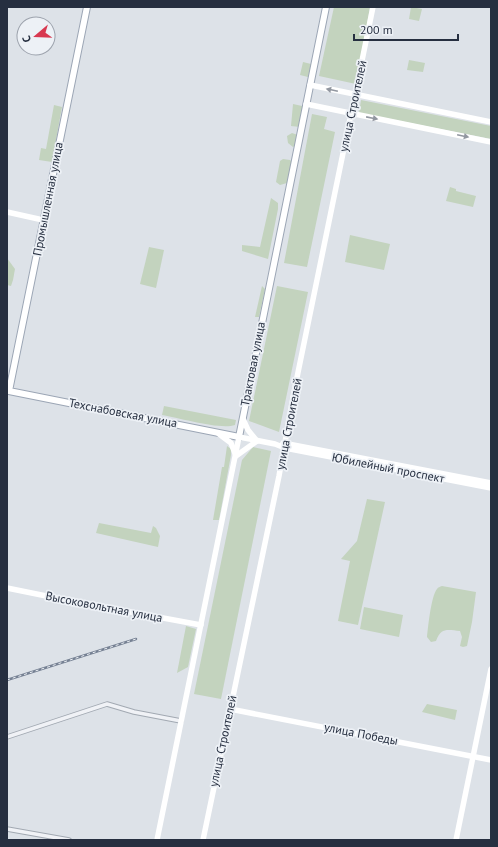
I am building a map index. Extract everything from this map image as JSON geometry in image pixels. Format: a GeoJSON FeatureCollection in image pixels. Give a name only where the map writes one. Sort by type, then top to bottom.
{"type":"FeatureCollection","features":[{"type":"Feature","properties":{"kind":"main road","name":"Промышленная улица"},"geometry":{"type":"LineString","coordinates":[[8,390],[87,7]]}},
{"type":"Feature","properties":{"kind":"main road","name":"Трактовая улица"},"geometry":{"type":"LineString","coordinates":[[157,840],[326,7]]}},
{"type":"Feature","properties":{"kind":"main road","name":"улица Строителей"},"geometry":{"type":"LineString","coordinates":[[203,840],[285,446],[294,392],[373,7]]}},
{"type":"Feature","properties":{"kind":"main road"},"geometry":{"type":"LineString","coordinates":[[310,85],[491,122]]}},
{"type":"Feature","properties":{"kind":"main road"},"geometry":{"type":"LineString","coordinates":[[306,104],[491,142]]}},
{"type":"Feature","properties":{"kind":"main road"},"geometry":{"type":"LineString","coordinates":[[7,212],[43,220]]}},
{"type":"Feature","properties":{"kind":"main road","name":"Техснабовская улица"},"geometry":{"type":"LineString","coordinates":[[8,390],[239,437]]}},
{"type":"Feature","properties":{"kind":"main road"},"geometry":{"type":"LineString","coordinates":[[220,434],[235,431],[243,419]]}},
{"type":"Feature","properties":{"kind":"main road"},"geometry":{"type":"LineString","coordinates":[[243,419],[248,430],[257,441]]}},
{"type":"Feature","properties":{"kind":"main road"},"geometry":{"type":"LineString","coordinates":[[220,434],[231,443],[236,456],[257,441]]}},
{"type":"Feature","properties":{"kind":"main road"},"geometry":{"type":"LineString","coordinates":[[239,437],[491,483]]}},
{"type":"Feature","properties":{"kind":"main road","name":"Юбилейный проспект"},"geometry":{"type":"LineString","coordinates":[[285,446],[491,488]]}},
{"type":"Feature","properties":{"kind":"main road","name":"Высоковольтная улица"},"geometry":{"type":"LineString","coordinates":[[7,588],[71,602],[201,625]]}},
{"type":"Feature","properties":{"kind":"main road"},"geometry":{"type":"LineString","coordinates":[[456,840],[491,668]]}},
{"type":"Feature","properties":{"kind":"main road","name":"улица Победы"},"geometry":{"type":"LineString","coordinates":[[230,708],[491,760]]}},
{"type":"Feature","properties":{"kind":"street"},"geometry":{"type":"LineString","coordinates":[[7,737],[107,704],[134,712],[181,722]]}},
{"type":"Feature","properties":{"kind":"street"},"geometry":{"type":"LineString","coordinates":[[7,829],[69,840]]}},
{"type":"Feature","properties":{"kind":"green space"},"geometry":{"type":"Polygon","coordinates":[[[334,7],[370,7],[356,84],[319,76],[334,7]]]}},
{"type":"Feature","properties":{"kind":"green space"},"geometry":{"type":"Polygon","coordinates":[[[411,7],[422,9],[419,21],[409,19],[411,7]]]}},
{"type":"Feature","properties":{"kind":"green space"},"geometry":{"type":"Polygon","coordinates":[[[409,60],[425,63],[423,72],[407,70],[409,60]]]}},
{"type":"Feature","properties":{"kind":"green space"},"geometry":{"type":"Polygon","coordinates":[[[303,62],[311,64],[308,77],[300,75],[303,62]]]}},
{"type":"Feature","properties":{"kind":"green space"},"geometry":{"type":"Polygon","coordinates":[[[361,100],[491,126],[491,139],[359,113],[361,100]]]}},
{"type":"Feature","properties":{"kind":"green space"},"geometry":{"type":"Polygon","coordinates":[[[293,104],[302,106],[303,108],[300,127],[291,126],[293,104]]]}},
{"type":"Feature","properties":{"kind":"green space"},"geometry":{"type":"Polygon","coordinates":[[[54,105],[62,107],[52,162],[39,160],[41,148],[46,149],[54,105]]]}},
{"type":"Feature","properties":{"kind":"green space"},"geometry":{"type":"Polygon","coordinates":[[[312,114],[327,117],[324,129],[335,132],[307,267],[284,263],[312,114]]]}},
{"type":"Feature","properties":{"kind":"green space"},"geometry":{"type":"Polygon","coordinates":[[[292,133],[298,135],[296,145],[293,147],[288,143],[287,136],[292,133]]]}},
{"type":"Feature","properties":{"kind":"green space"},"geometry":{"type":"Polygon","coordinates":[[[283,159],[290,160],[292,162],[287,183],[280,185],[276,182],[280,161],[283,159]]]}},
{"type":"Feature","properties":{"kind":"green space"},"geometry":{"type":"Polygon","coordinates":[[[450,187],[456,189],[456,191],[476,196],[473,207],[446,201],[450,187]]]}},
{"type":"Feature","properties":{"kind":"green space"},"geometry":{"type":"Polygon","coordinates":[[[271,198],[278,203],[278,209],[268,259],[242,251],[242,245],[260,247],[271,198]]]}},
{"type":"Feature","properties":{"kind":"green space"},"geometry":{"type":"Polygon","coordinates":[[[350,235],[390,244],[384,270],[345,262],[350,235]]]}},
{"type":"Feature","properties":{"kind":"green space"},"geometry":{"type":"Polygon","coordinates":[[[149,247],[164,250],[156,288],[140,284],[149,247]]]}},
{"type":"Feature","properties":{"kind":"green space"},"geometry":{"type":"Polygon","coordinates":[[[7,258],[15,269],[11,286],[7,285],[7,258]]]}},
{"type":"Feature","properties":{"kind":"green space"},"geometry":{"type":"Polygon","coordinates":[[[262,286],[265,289],[259,317],[255,317],[262,286]]]}},
{"type":"Feature","properties":{"kind":"green space"},"geometry":{"type":"Polygon","coordinates":[[[277,286],[308,292],[279,432],[249,421],[277,286]]]}},
{"type":"Feature","properties":{"kind":"green space"},"geometry":{"type":"Polygon","coordinates":[[[164,406],[236,420],[235,425],[210,425],[162,415],[164,406]]]}},
{"type":"Feature","properties":{"kind":"green space"},"geometry":{"type":"Polygon","coordinates":[[[227,446],[231,449],[231,455],[219,520],[213,520],[222,467],[224,467],[227,446]]]}},
{"type":"Feature","properties":{"kind":"green space"},"geometry":{"type":"Polygon","coordinates":[[[253,447],[271,451],[221,699],[194,694],[242,460],[253,447]]]}},
{"type":"Feature","properties":{"kind":"green space"},"geometry":{"type":"Polygon","coordinates":[[[367,499],[385,502],[358,625],[338,621],[350,561],[341,559],[357,541],[367,499]]]}},
{"type":"Feature","properties":{"kind":"green space"},"geometry":{"type":"Polygon","coordinates":[[[99,523],[151,533],[153,526],[156,528],[160,536],[158,547],[96,533],[99,523]]]}},
{"type":"Feature","properties":{"kind":"green space"},"geometry":{"type":"Polygon","coordinates":[[[442,586],[476,592],[467,646],[460,646],[462,637],[460,631],[445,630],[440,633],[436,641],[431,642],[427,637],[433,598],[437,588],[442,586]]]}},
{"type":"Feature","properties":{"kind":"green space"},"geometry":{"type":"Polygon","coordinates":[[[364,607],[403,615],[399,637],[360,629],[364,607]]]}},
{"type":"Feature","properties":{"kind":"green space"},"geometry":{"type":"Polygon","coordinates":[[[186,626],[196,629],[188,667],[177,673],[186,626]]]}},
{"type":"Feature","properties":{"kind":"green space"},"geometry":{"type":"Polygon","coordinates":[[[427,704],[457,710],[455,720],[422,712],[427,704]]]}},
{"type":"Feature","properties":{"kind":"railway"},"geometry":{"type":"LineString","coordinates":[[7,680],[136,639]]}}]}
